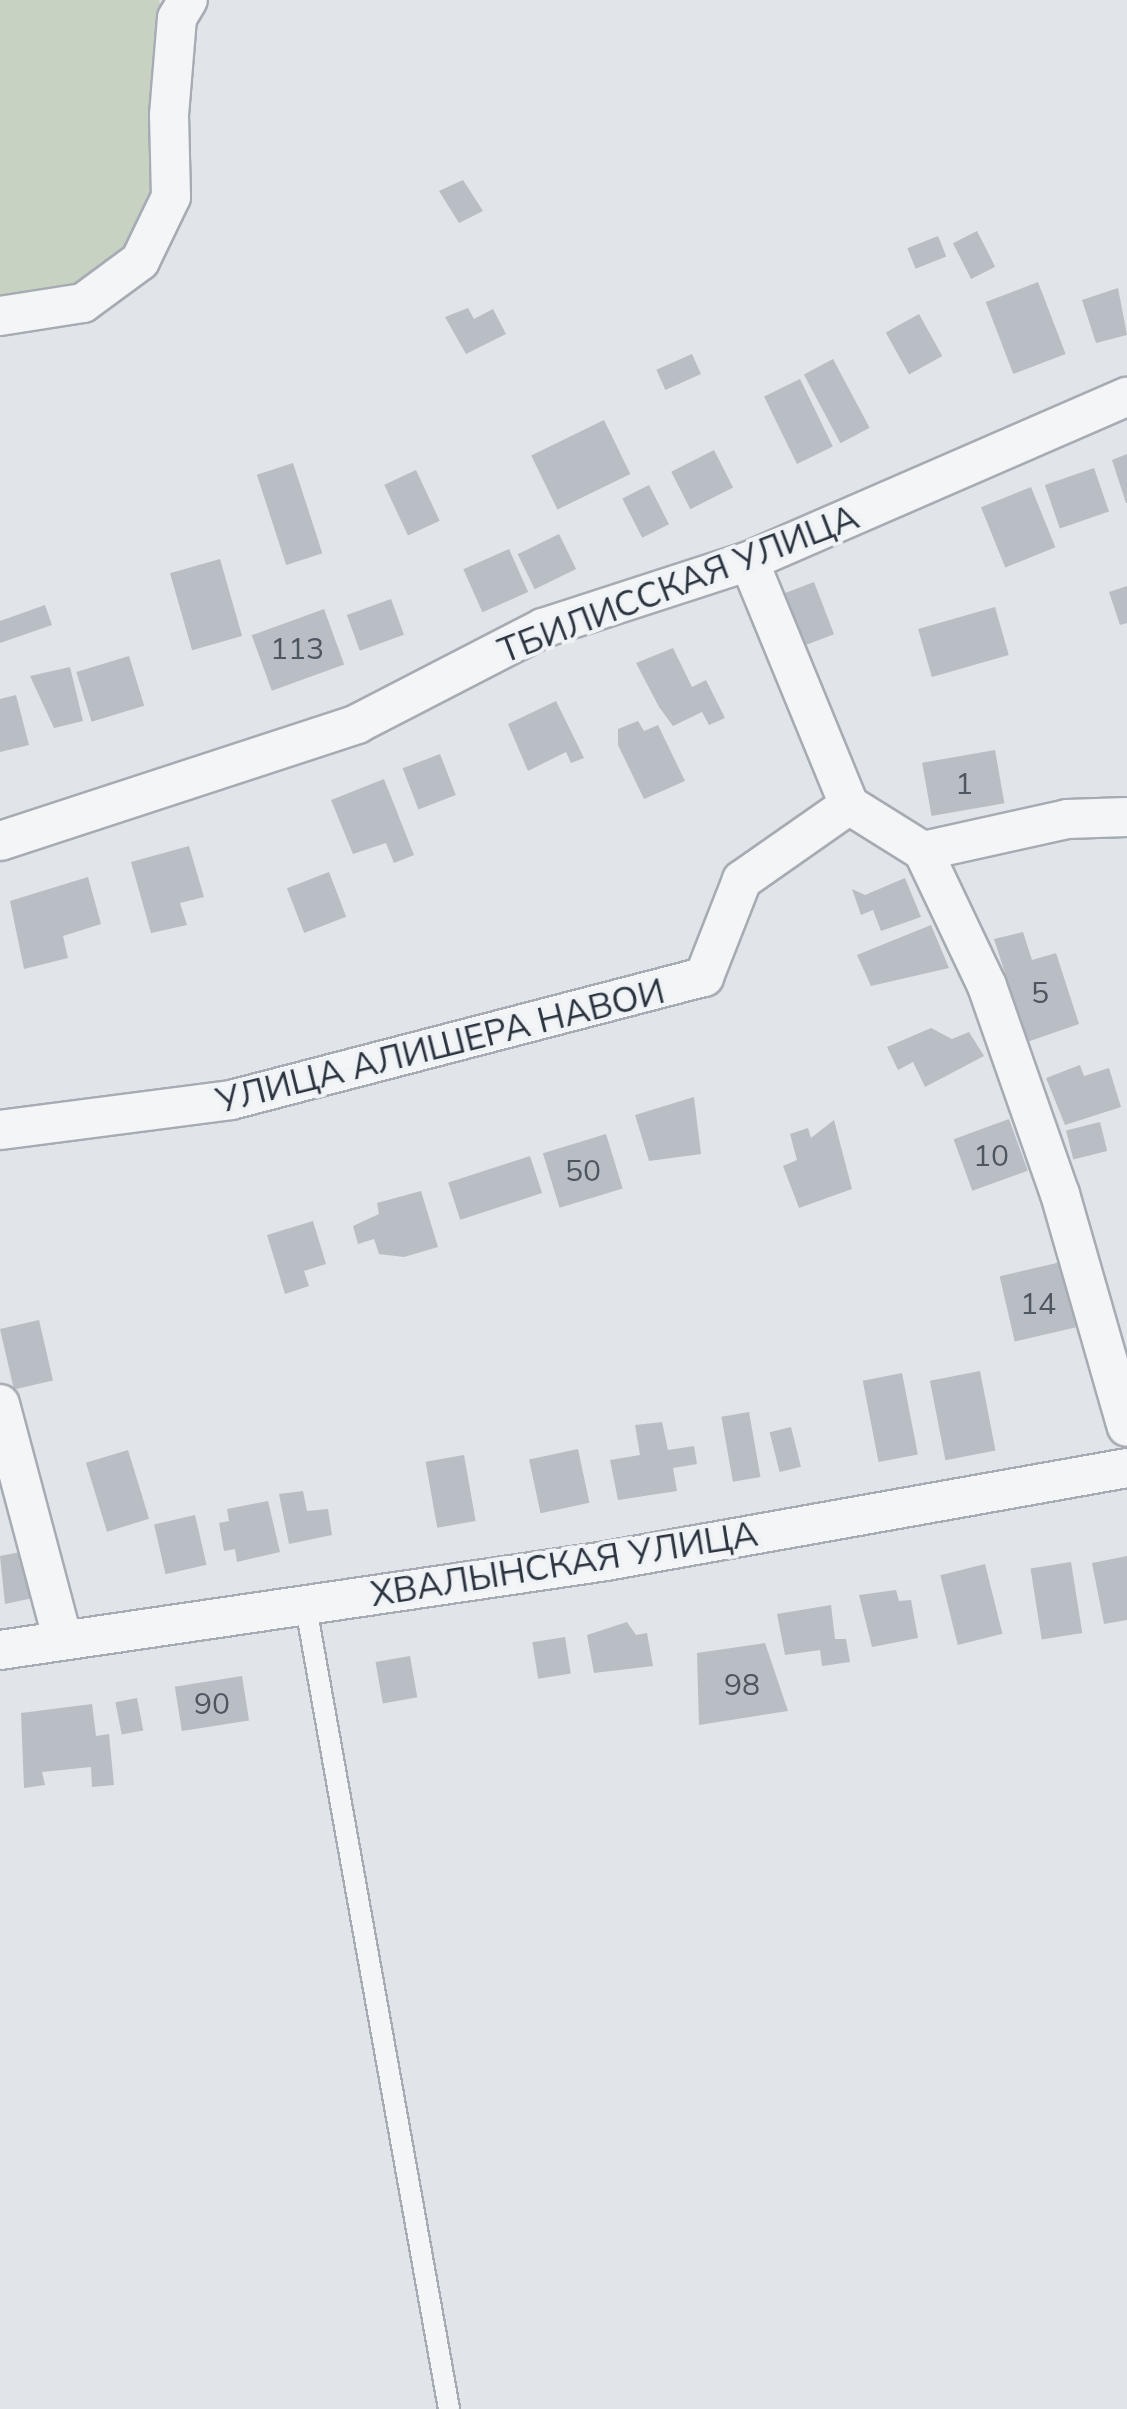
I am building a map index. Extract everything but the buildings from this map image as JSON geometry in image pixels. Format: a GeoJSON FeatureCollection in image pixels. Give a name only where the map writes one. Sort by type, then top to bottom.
{"type":"FeatureCollection","features":[{"type":"Feature","properties":{"kind":"street"},"geometry":{"type":"LineString","coordinates":[[0,316],[83,303],[140,261],[170,197],[174,57],[188,0]]}},
{"type":"Feature","properties":{"kind":"street","name":"ТБИЛИССКАЯ УЛИЦА"},"geometry":{"type":"LineString","coordinates":[[0,842],[356,724],[543,628],[749,560],[1127,397]]}},
{"type":"Feature","properties":{"kind":"street"},"geometry":{"type":"LineString","coordinates":[[749,560],[849,805],[924,851],[1030,1104],[1127,1427]]}},
{"type":"Feature","properties":{"kind":"street","name":"УЛИЦА АЛИШЕРА НАВОИ"},"geometry":{"type":"LineString","coordinates":[[0,1130],[231,1100],[704,977],[742,880],[849,805]]}},
{"type":"Feature","properties":{"kind":"street"},"geometry":{"type":"LineString","coordinates":[[924,851],[1067,819],[1127,817]]}},
{"type":"Feature","properties":{"kind":"street"},"geometry":{"type":"LineString","coordinates":[[0,1404],[62,1636]]}},
{"type":"Feature","properties":{"kind":"street","name":"ХВАЛЫНСКАЯ УЛИЦА"},"geometry":{"type":"LineString","coordinates":[[0,1650],[62,1636],[606,1561],[1127,1468]]}},
{"type":"Feature","properties":{"kind":"lane"},"geometry":{"type":"LineString","coordinates":[[306,1602],[450,2409]]}},
{"type":"Feature","properties":{"kind":"green space"},"geometry":{"type":"Polygon","coordinates":[[[0,0],[159,0],[164,17],[163,201],[131,261],[79,301],[0,311],[0,0]]]}}]}
